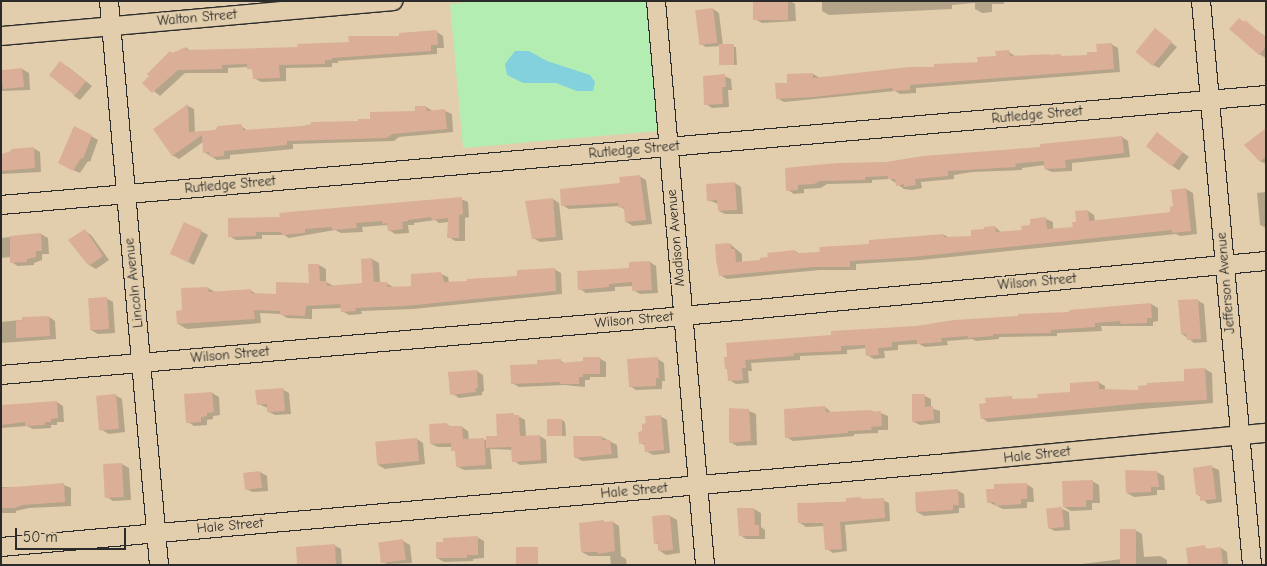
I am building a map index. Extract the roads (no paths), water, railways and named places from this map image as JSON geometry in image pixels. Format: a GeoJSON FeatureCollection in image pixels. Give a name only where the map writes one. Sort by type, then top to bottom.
{"type":"FeatureCollection","features":[{"type":"Feature","properties":{"kind":"street","name":"Lincoln Avenue"},"geometry":{"type":"LineString","coordinates":[[110,1],[158,565]]}},
{"type":"Feature","properties":{"kind":"street","name":"Walton Street"},"geometry":{"type":"LineString","coordinates":[[1,36],[393,1]]}},
{"type":"Feature","properties":{"kind":"street","name":"Madison Avenue"},"geometry":{"type":"LineString","coordinates":[[656,1],[705,565]]}},
{"type":"Feature","properties":{"kind":"street","name":"Jefferson Avenue"},"geometry":{"type":"LineString","coordinates":[[1201,1],[1252,565]]}},
{"type":"Feature","properties":{"kind":"street","name":"Rutledge Street"},"geometry":{"type":"LineString","coordinates":[[1,205],[1266,95]]}},
{"type":"Feature","properties":{"kind":"street","name":"Wilson Street"},"geometry":{"type":"LineString","coordinates":[[1,375],[683,316],[1266,261]]}},
{"type":"Feature","properties":{"kind":"street","name":"Hale Street"},"geometry":{"type":"LineString","coordinates":[[1,547],[698,486],[1266,433]]}},
{"type":"Feature","properties":{"kind":"water"},"geometry":{"type":"Polygon","coordinates":[[[515,51],[529,51],[547,61],[590,75],[595,82],[593,91],[577,91],[556,83],[523,83],[507,75],[505,64],[515,51]]]}}]}
